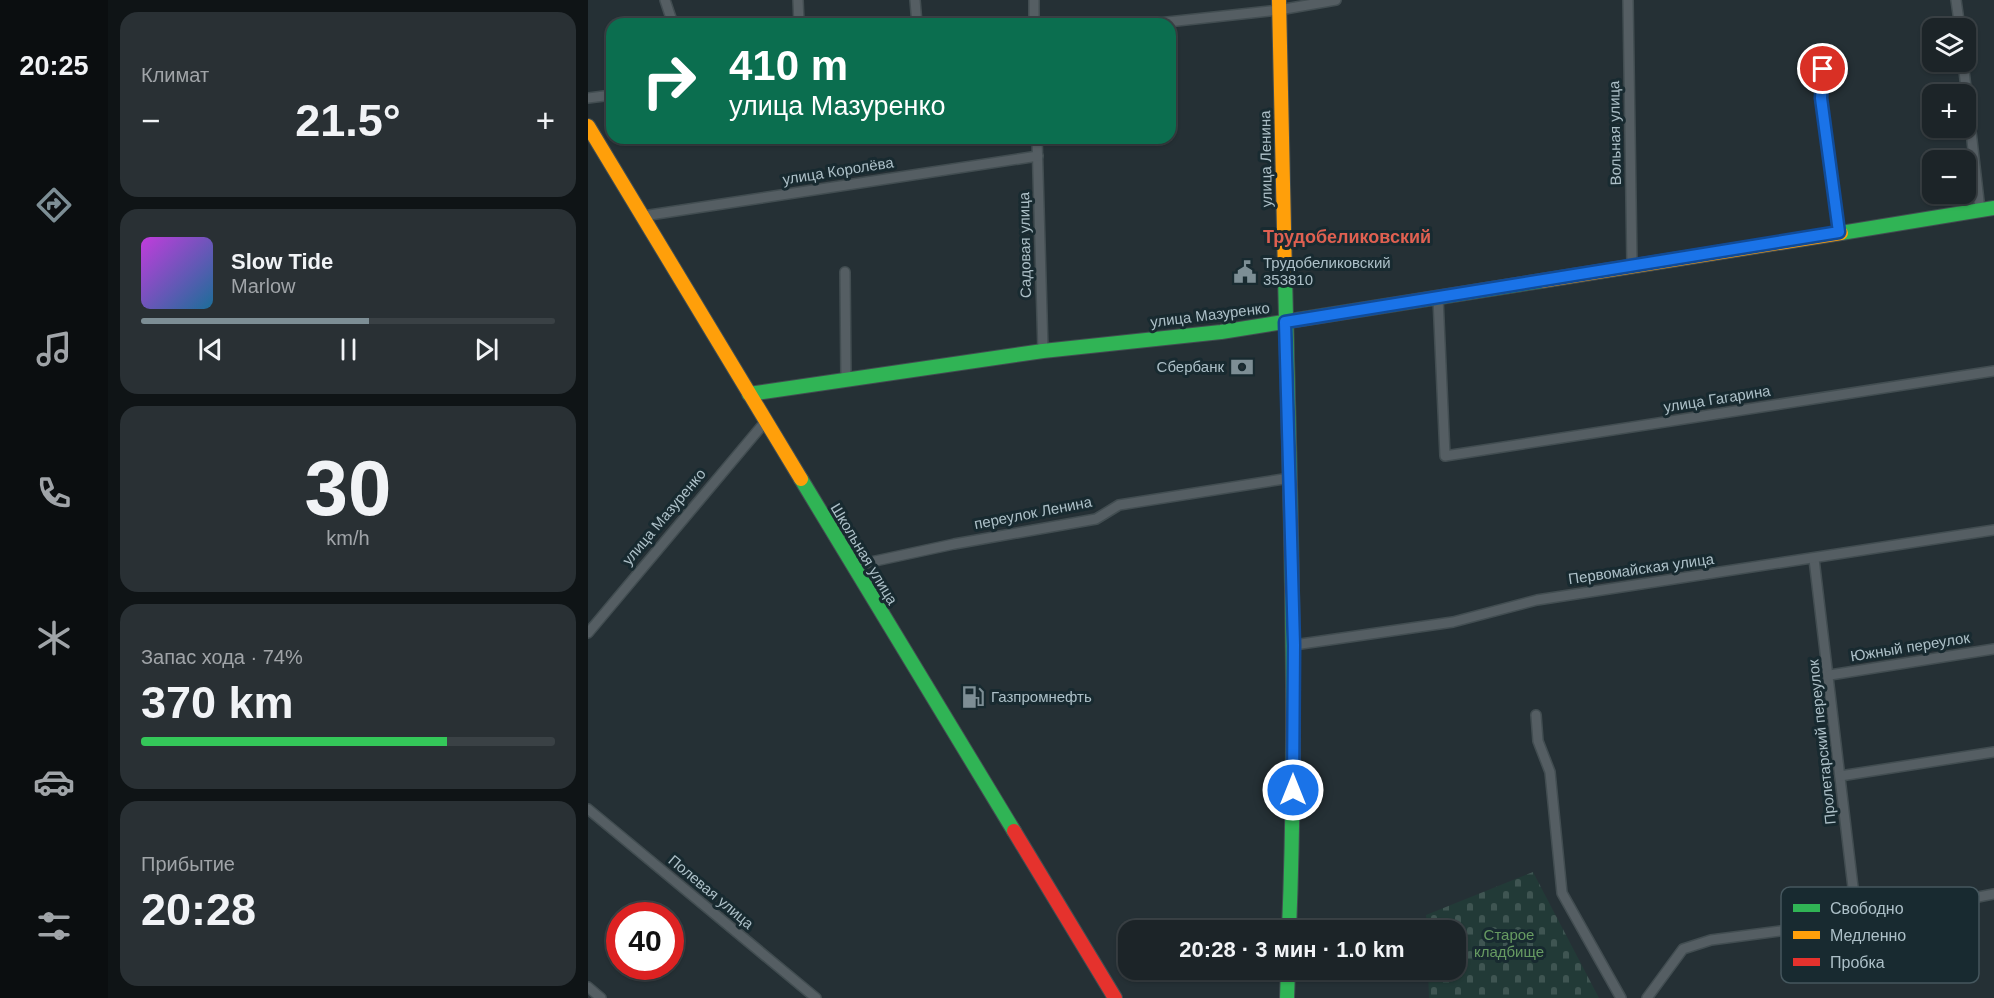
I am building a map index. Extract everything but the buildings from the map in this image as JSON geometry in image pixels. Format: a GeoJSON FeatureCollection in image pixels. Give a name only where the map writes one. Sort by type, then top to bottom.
{"type":"FeatureCollection","features":[{"type":"Feature","properties":{"kind":"street"},"geometry":{"type":"LineString","coordinates":[[665,0],[671,18]]}},
{"type":"Feature","properties":{"kind":"street"},"geometry":{"type":"LineString","coordinates":[[798,0],[799,18]]}},
{"type":"Feature","properties":{"kind":"street"},"geometry":{"type":"LineString","coordinates":[[915,0],[916,18]]}},
{"type":"Feature","properties":{"kind":"street"},"geometry":{"type":"LineString","coordinates":[[1034,0],[1034,18]]}},
{"type":"Feature","properties":{"kind":"street"},"geometry":{"type":"LineString","coordinates":[[1176,20],[1279,5],[1336,0]]}},
{"type":"Feature","properties":{"kind":"street","name":"Вольная улица"},"geometry":{"type":"LineString","coordinates":[[1628,0],[1632,266]]}},
{"type":"Feature","properties":{"kind":"street"},"geometry":{"type":"LineString","coordinates":[[1956,0],[1959,18]]}},
{"type":"Feature","properties":{"kind":"street","name":"улица Ленина"},"geometry":{"type":"LineString","coordinates":[[1279,5],[1294,645],[1293,835],[1289,920]]}},
{"type":"Feature","properties":{"kind":"street"},"geometry":{"type":"LineString","coordinates":[[1823,69],[1821,98],[1839,232]]}},
{"type":"Feature","properties":{"kind":"street"},"geometry":{"type":"LineString","coordinates":[[1965,72],[1987,209]]}},
{"type":"Feature","properties":{"kind":"street"},"geometry":{"type":"LineString","coordinates":[[588,98],[606,96]]}},
{"type":"Feature","properties":{"kind":"street","name":"Школьная улица"},"geometry":{"type":"LineString","coordinates":[[588,126],[1115,998]]}},
{"type":"Feature","properties":{"kind":"street","name":"Садовая улица"},"geometry":{"type":"LineString","coordinates":[[1037,144],[1043,351]]}},
{"type":"Feature","properties":{"kind":"street","name":"улица Королёва"},"geometry":{"type":"LineString","coordinates":[[643,216],[1038,156]]}},
{"type":"Feature","properties":{"kind":"street","name":"улица Мазуренко"},"geometry":{"type":"LineString","coordinates":[[748,394],[1043,351],[1221,332],[1987,209]]}},
{"type":"Feature","properties":{"kind":"street"},"geometry":{"type":"LineString","coordinates":[[845,273],[846,380]]}},
{"type":"Feature","properties":{"kind":"street","name":"улица Гагарина"},"geometry":{"type":"LineString","coordinates":[[1438,298],[1445,456],[1994,371]]}},
{"type":"Feature","properties":{"kind":"street","name":"улица Мазуренко"},"geometry":{"type":"LineString","coordinates":[[588,633],[765,422]]}},
{"type":"Feature","properties":{"kind":"street","name":"переулок Ленина"},"geometry":{"type":"LineString","coordinates":[[852,566],[954,544],[1096,519],[1119,505],[1290,478]]}},
{"type":"Feature","properties":{"kind":"street","name":"Первомайская улица"},"geometry":{"type":"LineString","coordinates":[[1294,645],[1453,622],[1537,600],[1994,530]]}},
{"type":"Feature","properties":{"kind":"street","name":"Пролетарский переулок"},"geometry":{"type":"LineString","coordinates":[[1814,559],[1830,675],[1853,887]]}},
{"type":"Feature","properties":{"kind":"street","name":"Южный переулок"},"geometry":{"type":"LineString","coordinates":[[1830,675],[1994,650]]}},
{"type":"Feature","properties":{"kind":"street"},"geometry":{"type":"LineString","coordinates":[[1536,715],[1538,741],[1550,772],[1562,893],[1621,998]]}},
{"type":"Feature","properties":{"kind":"street"},"geometry":{"type":"LineString","coordinates":[[1840,776],[1994,752]]}},
{"type":"Feature","properties":{"kind":"street","name":"Полевая улица"},"geometry":{"type":"LineString","coordinates":[[588,809],[816,998]]}},
{"type":"Feature","properties":{"kind":"street"},"geometry":{"type":"LineString","coordinates":[[1979,897],[1994,894]]}},
{"type":"Feature","properties":{"kind":"street"},"geometry":{"type":"LineString","coordinates":[[1647,998],[1683,949],[1712,939],[1781,930]]}},
{"type":"Feature","properties":{"kind":"street"},"geometry":{"type":"LineString","coordinates":[[1287,998],[1288,980]]}},
{"type":"Feature","properties":{"kind":"street"},"geometry":{"type":"LineString","coordinates":[[588,987],[601,998]]}},
{"type":"Feature","properties":{"kind":"green space","name":"Старое кладбище"},"geometry":{"type":"Polygon","coordinates":[[[1533,872],[1599,998],[1429,998],[1428,980],[1466,980],[1466,920],[1426,920],[1426,915],[1533,872]]]}},
{"type":"Feature","properties":{"kind":"traffic: fast"},"geometry":{"type":"LineString","coordinates":[[1841,233],[1994,208]]}},
{"type":"Feature","properties":{"kind":"traffic: fast"},"geometry":{"type":"LineString","coordinates":[[1285,275],[1293,685],[1289,920]]}},
{"type":"Feature","properties":{"kind":"traffic: fast"},"geometry":{"type":"LineString","coordinates":[[749,394],[1043,351],[1221,332],[1541,281]]}},
{"type":"Feature","properties":{"kind":"traffic: fast"},"geometry":{"type":"LineString","coordinates":[[801,479],[1014,831]]}},
{"type":"Feature","properties":{"kind":"traffic: fast"},"geometry":{"type":"LineString","coordinates":[[1287,998],[1288,980]]}},
{"type":"Feature","properties":{"kind":"traffic: slow"},"geometry":{"type":"LineString","coordinates":[[1279,0],[1285,275]]}},
{"type":"Feature","properties":{"kind":"traffic: slow"},"geometry":{"type":"LineString","coordinates":[[588,126],[801,479]]}},
{"type":"Feature","properties":{"kind":"traffic: slow"},"geometry":{"type":"LineString","coordinates":[[1541,281],[1841,233]]}},
{"type":"Feature","properties":{"kind":"traffic: jam"},"geometry":{"type":"LineString","coordinates":[[1014,831],[1115,998]]}},
{"type":"Feature","properties":{"kind":"place","name":"Трудобеликовский 353810"},"geometry":{"type":"Point","coordinates":[1245,272]}},
{"type":"Feature","properties":{"kind":"place","name":"Сбербанк"},"geometry":{"type":"Point","coordinates":[1242,367]}},
{"type":"Feature","properties":{"kind":"place","name":"Газпромнефть"},"geometry":{"type":"Point","coordinates":[973,697]}},
{"type":"Feature","properties":{"kind":"district","name":"Трудобеликовский"},"geometry":{"type":"Point","coordinates":[1347,237]}},
{"type":"Feature","properties":{"kind":"route"},"geometry":{"type":"LineString","coordinates":[[1293,790],[1294,645],[1285,322],[1839,232],[1821,98],[1823,69]]}}]}
